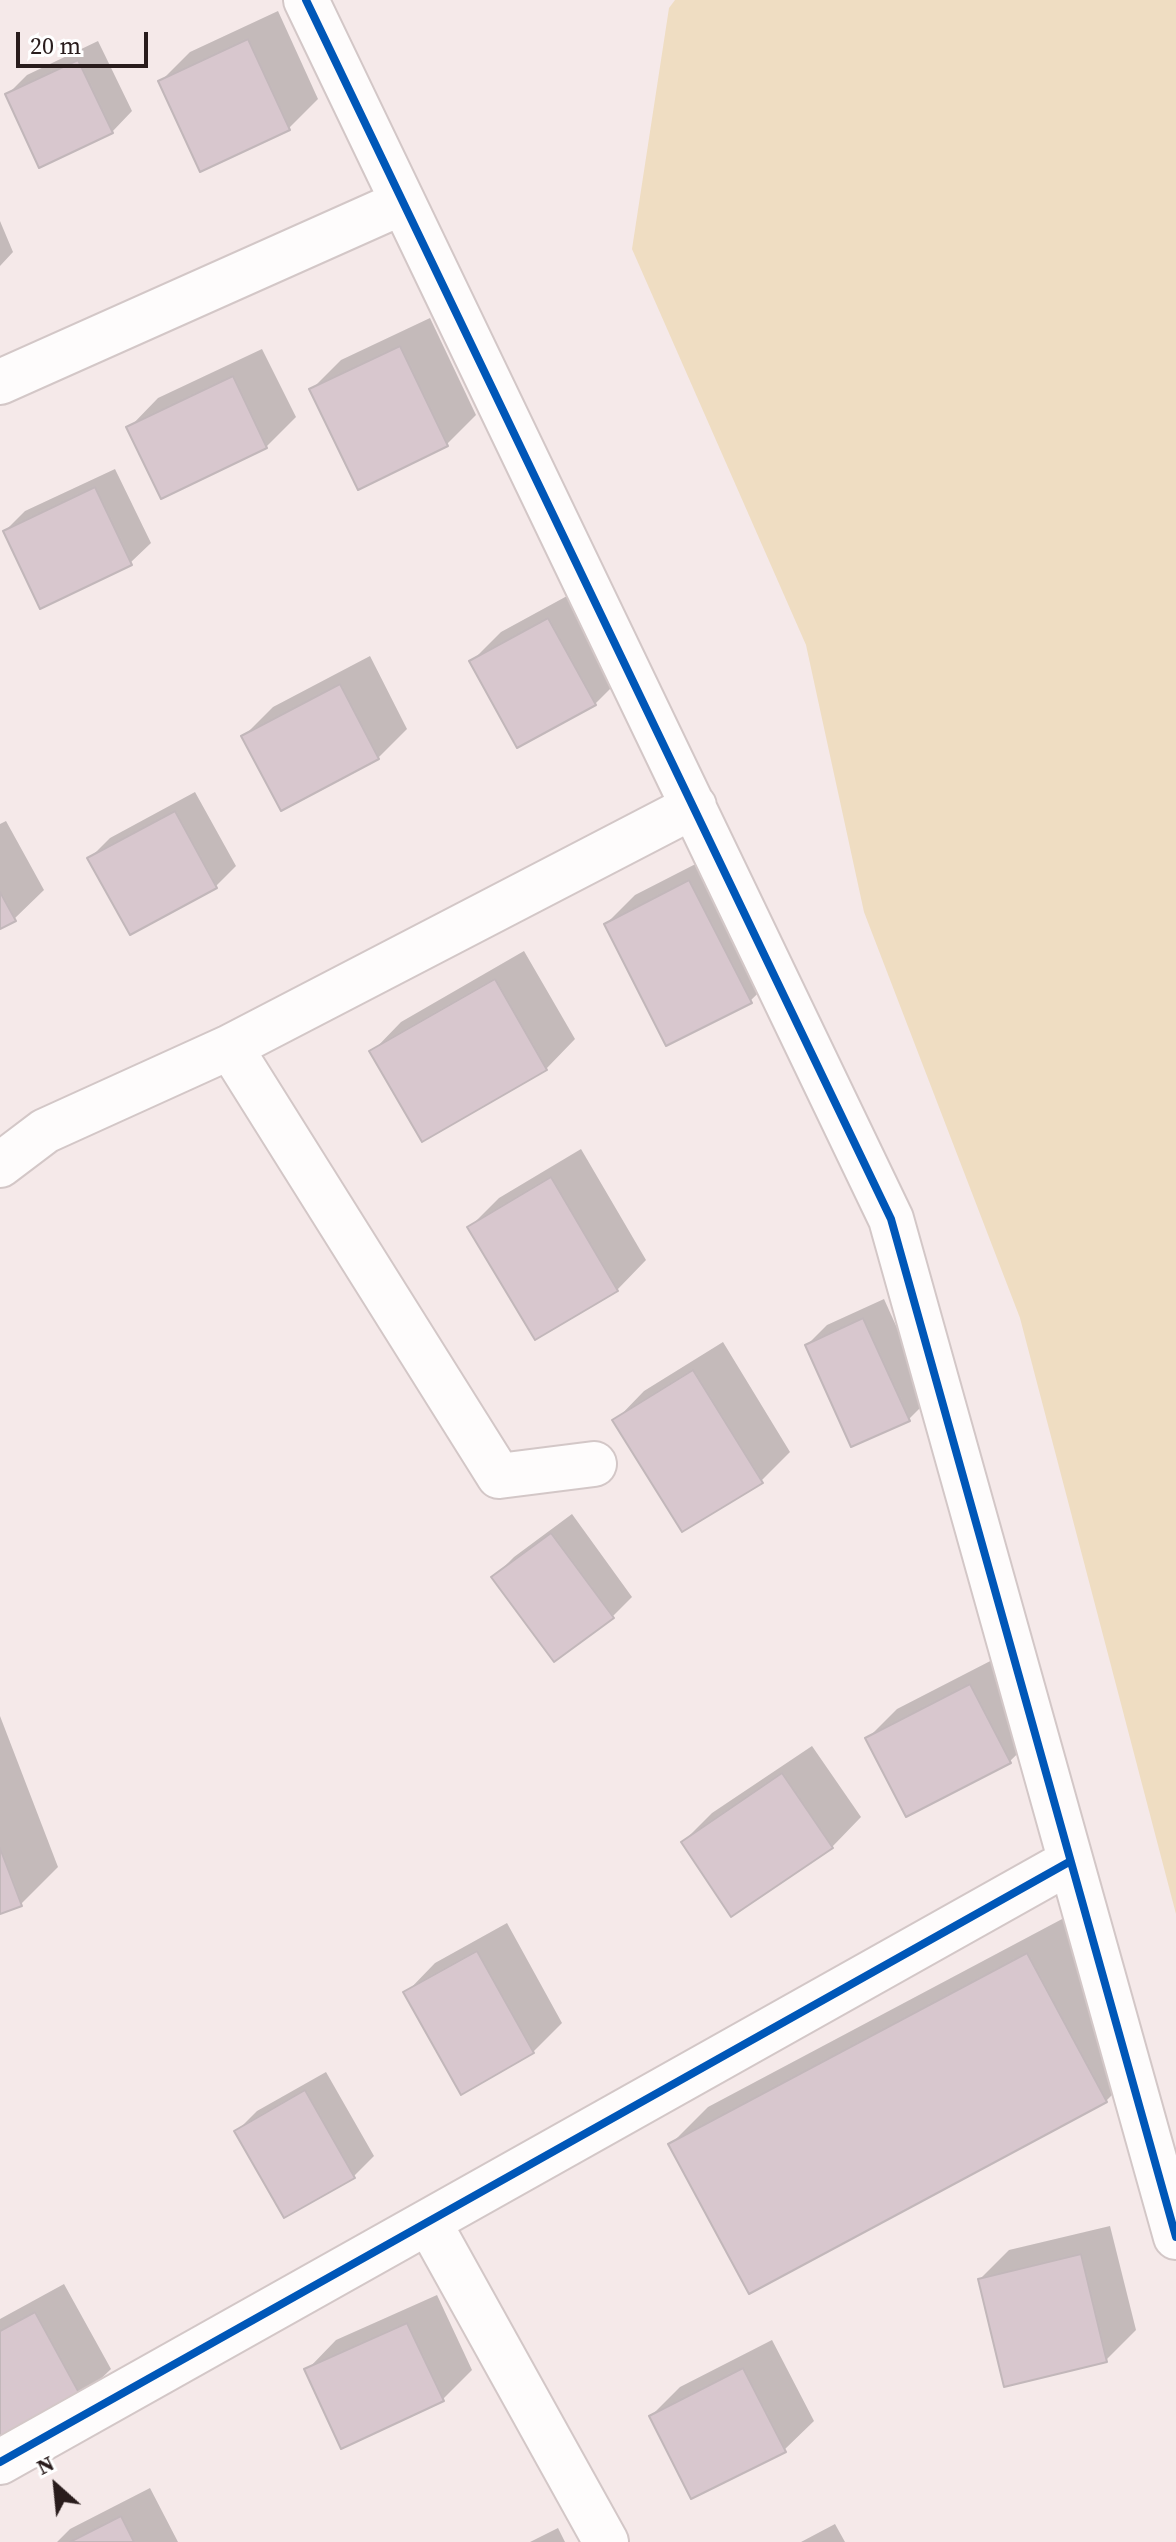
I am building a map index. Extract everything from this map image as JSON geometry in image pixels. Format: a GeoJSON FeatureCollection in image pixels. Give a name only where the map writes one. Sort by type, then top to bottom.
{"type":"FeatureCollection","features":[{"type":"Feature","properties":{"kind":"street"},"geometry":{"type":"LineString","coordinates":[[306,0],[891,1219],[1176,2237]]}},
{"type":"Feature","properties":{"kind":"street"},"geometry":{"type":"LineString","coordinates":[[0,382],[401,203]]}},
{"type":"Feature","properties":{"kind":"street"},"geometry":{"type":"LineString","coordinates":[[0,1165],[45,1131],[230,1047],[694,806]]}},
{"type":"Feature","properties":{"kind":"street"},"geometry":{"type":"LineString","coordinates":[[230,1047],[499,1476],[594,1464]]}},
{"type":"Feature","properties":{"kind":"street"},"geometry":{"type":"LineString","coordinates":[[0,2462],[1069,1862]]}},
{"type":"Feature","properties":{"kind":"street"},"geometry":{"type":"LineString","coordinates":[[429,2223],[606,2542]]}},
{"type":"Feature","properties":{"kind":"shaded area"},"geometry":{"type":"Polygon","coordinates":[[[675,0],[1176,0],[1176,1914],[1020,1318],[864,912],[806,645],[632,249],[669,8],[675,0]]]}},
{"type":"Feature","properties":{"kind":"building"},"geometry":{"type":"Polygon","coordinates":[[[248,39],[290,130],[200,172],[158,81],[248,39]]]}},
{"type":"Feature","properties":{"kind":"building"},"geometry":{"type":"Polygon","coordinates":[[[78,60],[113,133],[39,168],[5,94],[78,60]]]}},
{"type":"Feature","properties":{"kind":"building"},"geometry":{"type":"Polygon","coordinates":[[[400,346],[448,446],[358,490],[309,389],[400,346]]]}},
{"type":"Feature","properties":{"kind":"building"},"geometry":{"type":"Polygon","coordinates":[[[233,376],[267,448],[161,499],[126,427],[233,376]]]}},
{"type":"Feature","properties":{"kind":"building"},"geometry":{"type":"Polygon","coordinates":[[[95,487],[132,565],[40,609],[3,531],[95,487]]]}},
{"type":"Feature","properties":{"kind":"building"},"geometry":{"type":"Polygon","coordinates":[[[548,618],[596,705],[517,748],[469,661],[548,618]]]}},
{"type":"Feature","properties":{"kind":"building"},"geometry":{"type":"Polygon","coordinates":[[[340,684],[379,759],[281,811],[241,736],[340,684]]]}},
{"type":"Feature","properties":{"kind":"building"},"geometry":{"type":"Polygon","coordinates":[[[175,811],[217,888],[130,935],[87,858],[175,811]]]}},
{"type":"Feature","properties":{"kind":"building"},"geometry":{"type":"Polygon","coordinates":[[[689,880],[752,1003],[666,1046],[604,924],[689,880]]]}},
{"type":"Feature","properties":{"kind":"building"},"geometry":{"type":"Polygon","coordinates":[[[0,892],[16,921],[0,929],[0,892]]]}},
{"type":"Feature","properties":{"kind":"building"},"geometry":{"type":"Polygon","coordinates":[[[495,979],[547,1070],[422,1142],[369,1051],[495,979]]]}},
{"type":"Feature","properties":{"kind":"building"},"geometry":{"type":"Polygon","coordinates":[[[551,1177],[618,1291],[535,1340],[467,1227],[551,1177]]]}},
{"type":"Feature","properties":{"kind":"building"},"geometry":{"type":"Polygon","coordinates":[[[863,1318],[910,1421],[851,1447],[805,1345],[863,1318]]]}},
{"type":"Feature","properties":{"kind":"building"},"geometry":{"type":"Polygon","coordinates":[[[693,1370],[763,1483],[682,1532],[612,1420],[693,1370]]]}},
{"type":"Feature","properties":{"kind":"building"},"geometry":{"type":"Polygon","coordinates":[[[551,1533],[614,1618],[554,1662],[491,1577],[551,1533]]]}},
{"type":"Feature","properties":{"kind":"building"},"geometry":{"type":"Polygon","coordinates":[[[970,1684],[1011,1763],[906,1817],[865,1738],[970,1684]]]}},
{"type":"Feature","properties":{"kind":"building"},"geometry":{"type":"Polygon","coordinates":[[[782,1773],[833,1848],[731,1917],[681,1842],[782,1773]]]}},
{"type":"Feature","properties":{"kind":"building"},"geometry":{"type":"Polygon","coordinates":[[[0,1848],[22,1906],[0,1914],[0,1848]]]}},
{"type":"Feature","properties":{"kind":"building"},"geometry":{"type":"Polygon","coordinates":[[[477,1951],[534,2053],[461,2095],[403,1992],[477,1951]]]}},
{"type":"Feature","properties":{"kind":"building"},"geometry":{"type":"Polygon","coordinates":[[[1027,1953],[1107,2102],[749,2294],[668,2144],[1027,1953]]]}},
{"type":"Feature","properties":{"kind":"building"},"geometry":{"type":"Polygon","coordinates":[[[305,2090],[355,2178],[284,2218],[234,2131],[305,2090]]]}},
{"type":"Feature","properties":{"kind":"building"},"geometry":{"type":"Polygon","coordinates":[[[1081,2254],[1107,2362],[1004,2387],[978,2279],[1081,2254]]]}},
{"type":"Feature","properties":{"kind":"building"},"geometry":{"type":"Polygon","coordinates":[[[35,2312],[83,2400],[0,2446],[0,2331],[35,2312]]]}},
{"type":"Feature","properties":{"kind":"building"},"geometry":{"type":"Polygon","coordinates":[[[407,2323],[444,2401],[341,2449],[304,2369],[407,2323]]]}},
{"type":"Feature","properties":{"kind":"building"},"geometry":{"type":"Polygon","coordinates":[[[743,2368],[786,2452],[691,2499],[649,2416],[743,2368]]]}},
{"type":"Feature","properties":{"kind":"building"},"geometry":{"type":"Polygon","coordinates":[[[121,2516],[134,2542],[70,2542],[121,2516]]]}},
{"type":"Feature","properties":{"kind":"cycle path"},"geometry":{"type":"LineString","coordinates":[[306,0],[891,1219],[1176,2237]]}},
{"type":"Feature","properties":{"kind":"cycle path"},"geometry":{"type":"LineString","coordinates":[[0,2462],[1069,1862]]}}]}
